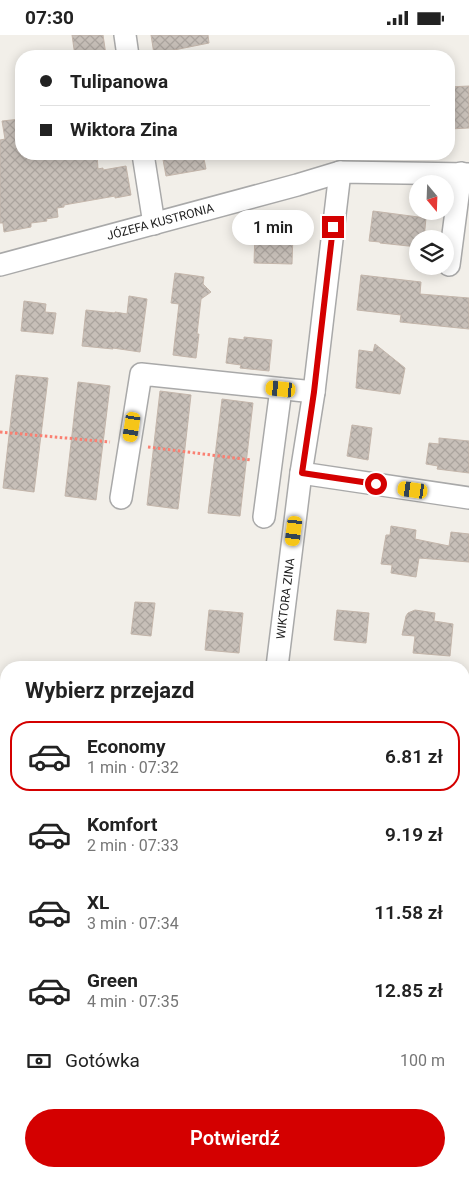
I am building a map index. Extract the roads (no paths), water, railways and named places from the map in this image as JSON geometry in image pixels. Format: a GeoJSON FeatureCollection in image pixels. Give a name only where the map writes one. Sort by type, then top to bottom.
{"type":"FeatureCollection","features":[{"type":"Feature","properties":{"kind":"street"},"geometry":{"type":"LineString","coordinates":[[125,35],[127,50]]}},
{"type":"Feature","properties":{"kind":"street"},"geometry":{"type":"LineString","coordinates":[[144,160],[154,224]]}},
{"type":"Feature","properties":{"kind":"street","name":"JÓZEFA KUSTRONIA"},"geometry":{"type":"LineString","coordinates":[[0,265],[340,172],[465,173]]}},
{"type":"Feature","properties":{"kind":"street","name":"WIKTORA ZINA"},"geometry":{"type":"LineString","coordinates":[[278,661],[314,392],[340,172]]}},
{"type":"Feature","properties":{"kind":"street"},"geometry":{"type":"LineString","coordinates":[[454,233],[465,173]]}},
{"type":"Feature","properties":{"kind":"street"},"geometry":{"type":"LineString","coordinates":[[121,499],[141,374],[314,392]]}},
{"type":"Feature","properties":{"kind":"street"},"geometry":{"type":"LineString","coordinates":[[264,517],[281,389]]}},
{"type":"Feature","properties":{"kind":"street"},"geometry":{"type":"LineString","coordinates":[[302,473],[469,498]]}}]}
